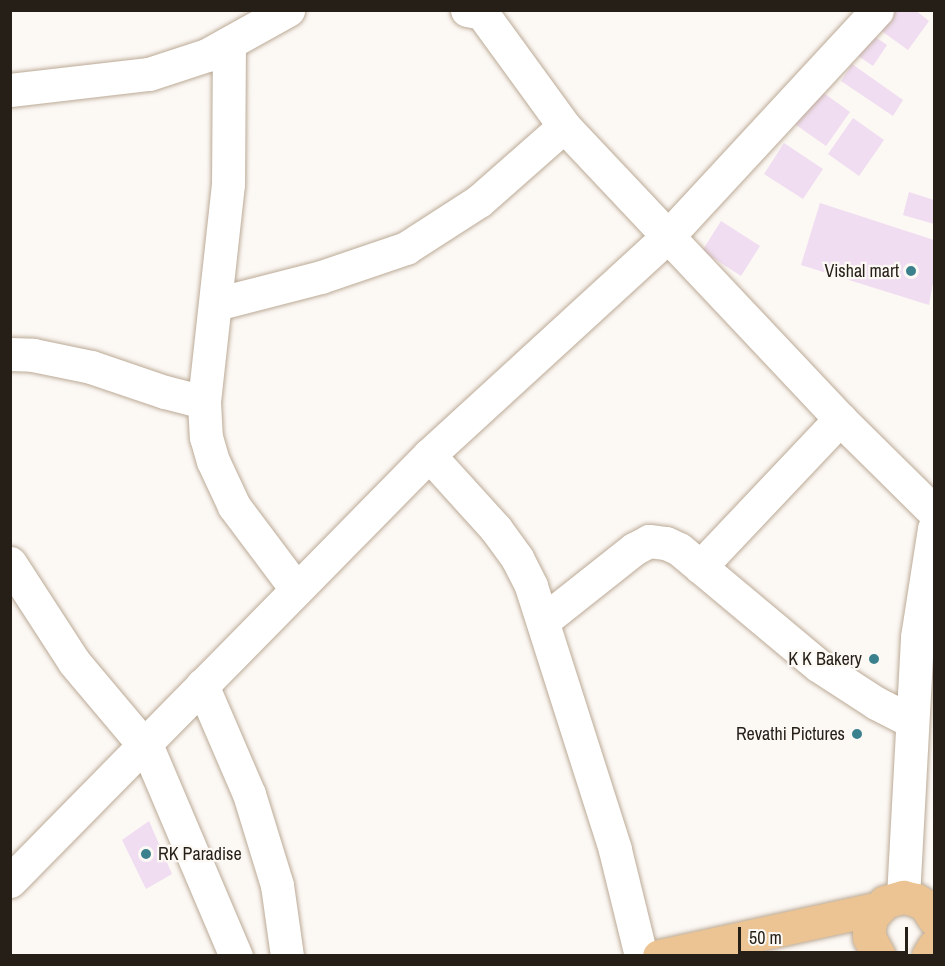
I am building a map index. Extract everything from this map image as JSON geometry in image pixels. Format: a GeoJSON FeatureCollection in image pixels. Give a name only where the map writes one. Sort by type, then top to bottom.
{"type":"FeatureCollection","features":[{"type":"Feature","properties":{"kind":"main road"},"geometry":{"type":"LineString","coordinates":[[659,956],[915,907]]}},
{"type":"Feature","properties":{"kind":"main road"},"geometry":{"type":"LineString","coordinates":[[879,956],[869,938],[869,927],[915,907]]}},
{"type":"Feature","properties":{"kind":"main road"},"geometry":{"type":"LineString","coordinates":[[928,956],[934,946]]}},
{"type":"Feature","properties":{"kind":"street"},"geometry":{"type":"LineString","coordinates":[[10,90],[149,74],[207,55],[288,10]]}},
{"type":"Feature","properties":{"kind":"street"},"geometry":{"type":"LineString","coordinates":[[17,867],[202,685],[429,455],[669,235],[877,10]]}},
{"type":"Feature","properties":{"kind":"street"},"geometry":{"type":"LineString","coordinates":[[477,11],[564,126],[840,419],[934,512]]}},
{"type":"Feature","properties":{"kind":"street"},"geometry":{"type":"LineString","coordinates":[[229,43],[228,184],[204,402],[206,436],[213,461],[234,506],[296,589]]}},
{"type":"Feature","properties":{"kind":"street"},"geometry":{"type":"LineString","coordinates":[[216,304],[321,277],[406,248],[479,201],[564,126]]}},
{"type":"Feature","properties":{"kind":"street"},"geometry":{"type":"LineString","coordinates":[[10,354],[33,355],[91,367],[165,392],[204,402]]}},
{"type":"Feature","properties":{"kind":"street"},"geometry":{"type":"LineString","coordinates":[[700,567],[840,419]]}},
{"type":"Feature","properties":{"kind":"street"},"geometry":{"type":"LineString","coordinates":[[429,455],[496,529],[517,558],[543,621],[615,850],[641,956]]}},
{"type":"Feature","properties":{"kind":"street"},"geometry":{"type":"LineString","coordinates":[[915,907],[911,721],[917,637],[934,528]]}},
{"type":"Feature","properties":{"kind":"street"},"geometry":{"type":"LineString","coordinates":[[543,621],[649,541],[672,546],[819,666],[876,703],[911,721]]}},
{"type":"Feature","properties":{"kind":"street"},"geometry":{"type":"LineString","coordinates":[[10,563],[74,662],[144,743],[236,956]]}},
{"type":"Feature","properties":{"kind":"street"},"geometry":{"type":"LineString","coordinates":[[202,685],[249,794],[276,885],[287,956]]}},
{"type":"Feature","properties":{"kind":"building"},"geometry":{"type":"Polygon","coordinates":[[[888,10],[915,10],[929,21],[908,50],[876,27],[888,10]]]}},
{"type":"Feature","properties":{"kind":"building"},"geometry":{"type":"Polygon","coordinates":[[[865,30],[887,45],[873,66],[851,51],[865,30]]]}},
{"type":"Feature","properties":{"kind":"building"},"geometry":{"type":"Polygon","coordinates":[[[852,64],[903,100],[893,116],[841,81],[852,64]]]}},
{"type":"Feature","properties":{"kind":"building"},"geometry":{"type":"Polygon","coordinates":[[[814,86],[850,112],[826,146],[789,120],[814,86]]]}},
{"type":"Feature","properties":{"kind":"building"},"geometry":{"type":"Polygon","coordinates":[[[853,118],[884,140],[859,176],[828,154],[853,118]]]}},
{"type":"Feature","properties":{"kind":"building"},"geometry":{"type":"Polygon","coordinates":[[[784,143],[823,169],[803,199],[764,174],[784,143]]]}},
{"type":"Feature","properties":{"kind":"building"},"geometry":{"type":"Polygon","coordinates":[[[909,192],[934,200],[934,224],[903,215],[909,192]]]}},
{"type":"Feature","properties":{"kind":"building"},"geometry":{"type":"Polygon","coordinates":[[[820,203],[934,240],[934,277],[929,305],[801,265],[820,203]]]}},
{"type":"Feature","properties":{"kind":"building"},"geometry":{"type":"Polygon","coordinates":[[[721,221],[760,246],[741,276],[702,251],[721,221]]]}},
{"type":"Feature","properties":{"kind":"building","name":"RK Paradise"},"geometry":{"type":"Polygon","coordinates":[[[149,821],[172,874],[146,889],[122,840],[149,821]]]}},
{"type":"Feature","properties":{"kind":"place","name":"Vishal mart"},"geometry":{"type":"Point","coordinates":[911,271]}},
{"type":"Feature","properties":{"kind":"place","name":"K K Bakery"},"geometry":{"type":"Point","coordinates":[874,659]}},
{"type":"Feature","properties":{"kind":"place","name":"Revathi Pictures"},"geometry":{"type":"Point","coordinates":[857,734]}},
{"type":"Feature","properties":{"kind":"place","name":"RK Paradise"},"geometry":{"type":"Point","coordinates":[146,854]}}]}
